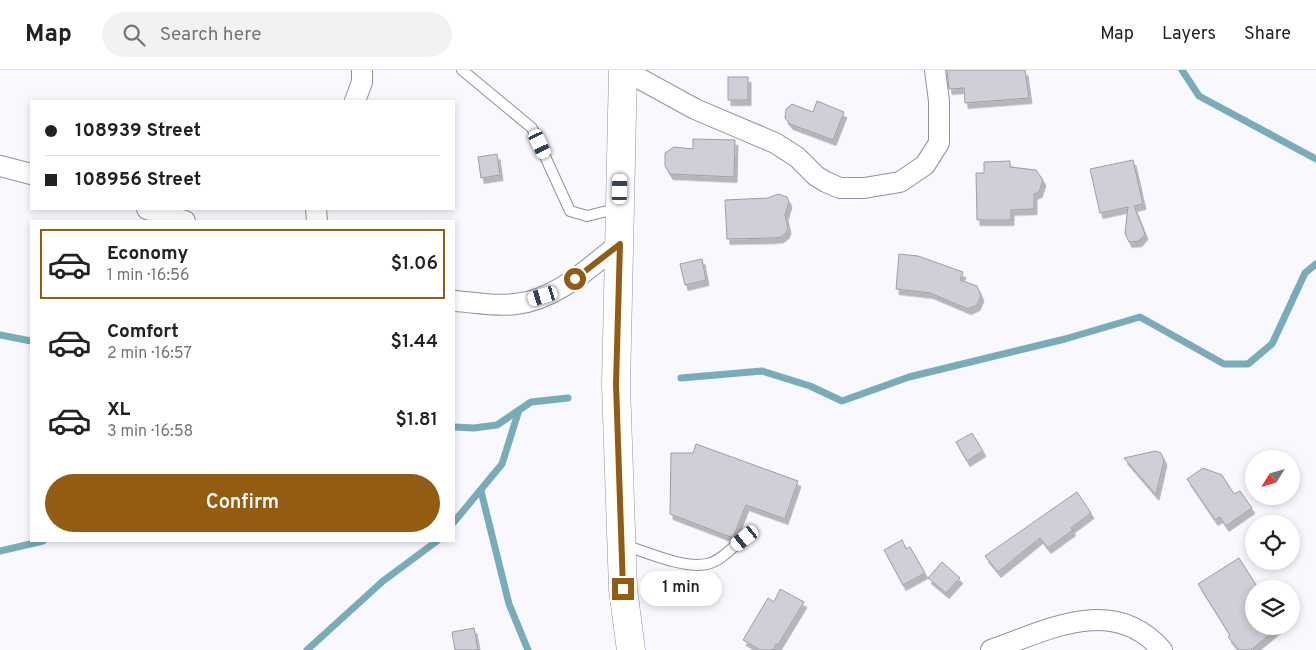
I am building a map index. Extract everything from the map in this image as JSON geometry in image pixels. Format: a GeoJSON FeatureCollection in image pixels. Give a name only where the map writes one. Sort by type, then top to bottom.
{"type":"FeatureCollection","features":[{"type":"Feature","properties":{"kind":"street"},"geometry":{"type":"LineString","coordinates":[[355,100],[362,82],[362,70]]}},
{"type":"Feature","properties":{"kind":"street"},"geometry":{"type":"LineString","coordinates":[[631,650],[623,589],[620,544],[616,384],[624,70],[695,109],[775,143],[797,157],[816,176],[826,182],[840,188],[864,188],[900,182],[925,164],[939,143],[939,101],[935,70]]}},
{"type":"Feature","properties":{"kind":"street"},"geometry":{"type":"LineString","coordinates":[[0,166],[30,174]]}},
{"type":"Feature","properties":{"kind":"street"},"geometry":{"type":"LineString","coordinates":[[150,210],[182,220]]}},
{"type":"Feature","properties":{"kind":"street"},"geometry":{"type":"LineString","coordinates":[[455,301],[516,304],[543,296],[575,279],[620,244]]}},
{"type":"Feature","properties":{"kind":"street"},"geometry":{"type":"LineString","coordinates":[[991,650],[1078,620],[1115,621],[1146,634],[1162,650]]}},
{"type":"Feature","properties":{"kind":"lane"},"geometry":{"type":"LineString","coordinates":[[462,70],[532,128],[570,211],[587,216],[620,207]]}},
{"type":"Feature","properties":{"kind":"lane"},"geometry":{"type":"LineString","coordinates":[[620,544],[692,565],[707,564],[718,560],[745,538]]}},
{"type":"Feature","properties":{"kind":"building"},"geometry":{"type":"Polygon","coordinates":[[[947,70],[1025,70],[1029,98],[965,103],[964,88],[949,89],[947,70]]]}},
{"type":"Feature","properties":{"kind":"building"},"geometry":{"type":"Polygon","coordinates":[[[728,77],[748,77],[748,100],[728,100],[728,77]]]}},
{"type":"Feature","properties":{"kind":"building"},"geometry":{"type":"Polygon","coordinates":[[[817,101],[844,112],[833,140],[790,124],[785,118],[786,109],[792,104],[813,112],[817,101]]]}},
{"type":"Feature","properties":{"kind":"building"},"geometry":{"type":"Polygon","coordinates":[[[693,139],[735,140],[734,177],[670,174],[665,166],[665,153],[674,147],[693,149],[693,139]]]}},
{"type":"Feature","properties":{"kind":"building"},"geometry":{"type":"Polygon","coordinates":[[[497,154],[500,175],[481,178],[478,157],[497,154]]]}},
{"type":"Feature","properties":{"kind":"building"},"geometry":{"type":"Polygon","coordinates":[[[1133,160],[1143,204],[1134,206],[1145,234],[1139,241],[1129,242],[1125,233],[1128,207],[1100,213],[1090,169],[1133,160]]]}},
{"type":"Feature","properties":{"kind":"building"},"geometry":{"type":"Polygon","coordinates":[[[1010,161],[1010,167],[1036,170],[1043,180],[1039,192],[1034,194],[1034,209],[1011,210],[1011,220],[977,220],[976,173],[984,173],[984,162],[1010,161]]]}},
{"type":"Feature","properties":{"kind":"building"},"geometry":{"type":"Polygon","coordinates":[[[778,194],[787,197],[789,202],[785,215],[788,228],[786,233],[781,237],[773,238],[727,239],[725,200],[768,198],[778,194]]]}},
{"type":"Feature","properties":{"kind":"building"},"geometry":{"type":"Polygon","coordinates":[[[899,254],[918,256],[963,272],[960,280],[977,286],[981,296],[977,305],[968,309],[930,293],[896,289],[899,254]]]}},
{"type":"Feature","properties":{"kind":"building"},"geometry":{"type":"Polygon","coordinates":[[[702,259],[706,280],[685,285],[680,264],[702,259]]]}},
{"type":"Feature","properties":{"kind":"building"},"geometry":{"type":"Polygon","coordinates":[[[972,433],[983,451],[967,461],[956,442],[972,433]]]}},
{"type":"Feature","properties":{"kind":"building"},"geometry":{"type":"Polygon","coordinates":[[[696,444],[798,481],[785,519],[746,505],[733,538],[670,514],[671,453],[693,453],[696,444]]]}},
{"type":"Feature","properties":{"kind":"building"},"geometry":{"type":"Polygon","coordinates":[[[1155,451],[1161,453],[1164,460],[1156,495],[1124,458],[1155,451]]]}},
{"type":"Feature","properties":{"kind":"building"},"geometry":{"type":"Polygon","coordinates":[[[1203,468],[1222,475],[1234,494],[1240,491],[1245,498],[1245,505],[1250,505],[1252,508],[1226,526],[1220,517],[1215,520],[1187,479],[1203,468]]]}},
{"type":"Feature","properties":{"kind":"building"},"geometry":{"type":"Polygon","coordinates":[[[1077,492],[1091,513],[1071,528],[1073,530],[1048,548],[1040,538],[998,572],[985,556],[1077,492]]]}},
{"type":"Feature","properties":{"kind":"building"},"geometry":{"type":"Polygon","coordinates":[[[902,540],[906,549],[910,547],[925,573],[903,585],[884,550],[902,540]]]}},
{"type":"Feature","properties":{"kind":"building"},"geometry":{"type":"Polygon","coordinates":[[[1239,558],[1253,580],[1245,580],[1245,635],[1269,635],[1251,650],[1239,650],[1228,637],[1230,635],[1198,584],[1239,558]]]}},
{"type":"Feature","properties":{"kind":"building"},"geometry":{"type":"Polygon","coordinates":[[[942,562],[960,578],[946,593],[928,578],[942,562]]]}},
{"type":"Feature","properties":{"kind":"building"},"geometry":{"type":"Polygon","coordinates":[[[780,589],[804,602],[778,645],[776,644],[773,650],[760,650],[743,640],[768,598],[774,602],[780,589]]]}},
{"type":"Feature","properties":{"kind":"building"},"geometry":{"type":"Polygon","coordinates":[[[474,628],[478,650],[455,650],[452,632],[474,628]]]}},
{"type":"Feature","properties":{"kind":"waterway"},"geometry":{"type":"LineString","coordinates":[[1182,70],[1199,96],[1316,159]]}},
{"type":"Feature","properties":{"kind":"waterway"},"geometry":{"type":"LineString","coordinates":[[681,378],[762,371],[810,386],[842,401],[909,377],[1065,339],[1140,317],[1224,364],[1248,364],[1272,344],[1305,273],[1316,264]]}},
{"type":"Feature","properties":{"kind":"waterway"},"geometry":{"type":"LineString","coordinates":[[0,335],[30,341]]}},
{"type":"Feature","properties":{"kind":"waterway"},"geometry":{"type":"LineString","coordinates":[[455,427],[474,428],[497,425],[531,402],[568,398]]}},
{"type":"Feature","properties":{"kind":"waterway"},"geometry":{"type":"LineString","coordinates":[[455,521],[502,464],[519,410]]}},
{"type":"Feature","properties":{"kind":"waterway"},"geometry":{"type":"LineString","coordinates":[[481,491],[509,604],[528,650]]}},
{"type":"Feature","properties":{"kind":"waterway"},"geometry":{"type":"LineString","coordinates":[[0,551],[39,542]]}},
{"type":"Feature","properties":{"kind":"waterway"},"geometry":{"type":"LineString","coordinates":[[307,650],[383,581],[436,542]]}},
{"type":"Feature","properties":{"kind":"route"},"geometry":{"type":"LineString","coordinates":[[575,279],[620,244],[616,384],[623,589]]}}]}
